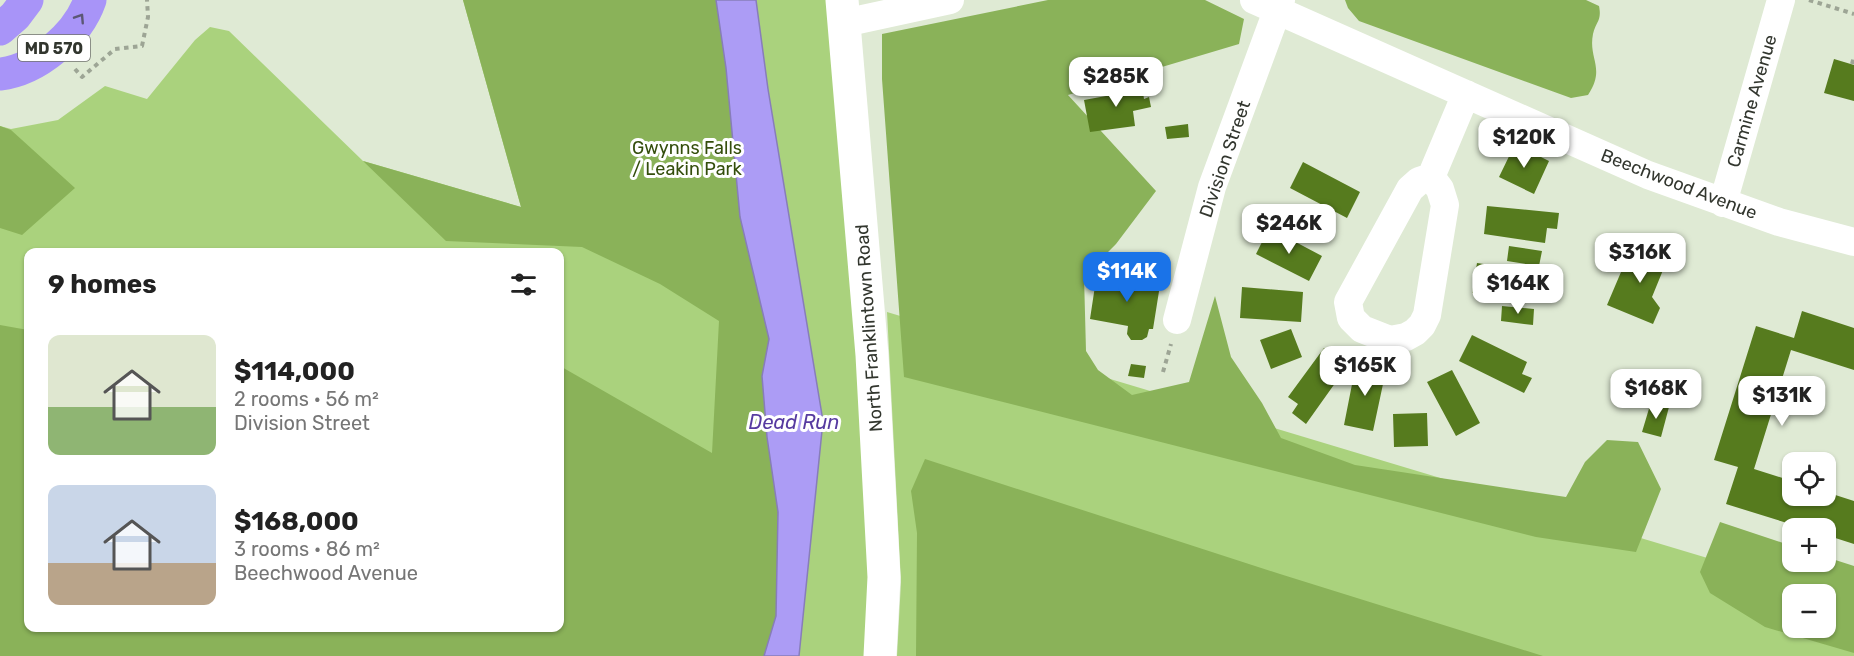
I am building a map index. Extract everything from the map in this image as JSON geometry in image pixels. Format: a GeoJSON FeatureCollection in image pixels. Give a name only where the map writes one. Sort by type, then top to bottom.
{"type":"FeatureCollection","features":[{"type":"Feature","properties":{"kind":"highway"},"geometry":{"type":"LineString","coordinates":[[0,29],[15,16],[27,0]]}},
{"type":"Feature","properties":{"kind":"highway","name":"MD 570"},"geometry":{"type":"LineString","coordinates":[[0,74],[26,66],[56,47],[80,21],[90,0]]}},
{"type":"Feature","properties":{"kind":"street"},"geometry":{"type":"LineString","coordinates":[[843,11],[950,0]]}},
{"type":"Feature","properties":{"kind":"street","name":"Carmine Avenue"},"geometry":{"type":"LineString","coordinates":[[1723,203],[1781,0]]}},
{"type":"Feature","properties":{"kind":"street","name":"Beechwood Avenue"},"geometry":{"type":"LineString","coordinates":[[1271,4],[1648,175],[1779,222],[1854,242]]}},
{"type":"Feature","properties":{"kind":"street","name":"Division Street"},"geometry":{"type":"LineString","coordinates":[[1177,320],[1212,187],[1271,4]]}},
{"type":"Feature","properties":{"kind":"street","name":"North Franklintown Road"},"geometry":{"type":"LineString","coordinates":[[843,11],[872,355],[884,577],[880,656]]}},
{"type":"Feature","properties":{"kind":"street"},"geometry":{"type":"LineString","coordinates":[[1431,177],[1440,189],[1445,205],[1427,315],[1415,332],[1406,337],[1390,340],[1362,329],[1351,318],[1348,302],[1410,189],[1419,181],[1431,177],[1466,94]]}},
{"type":"Feature","properties":{"kind":"path"},"geometry":{"type":"LineString","coordinates":[[56,47],[82,77],[115,49],[142,46],[148,18],[147,0]]}},
{"type":"Feature","properties":{"kind":"path"},"geometry":{"type":"LineString","coordinates":[[1809,0],[1854,14]]}},
{"type":"Feature","properties":{"kind":"path"},"geometry":{"type":"LineString","coordinates":[[1852,64],[1854,56]]}},
{"type":"Feature","properties":{"kind":"green space","name":"Gwynns Falls / Leakin Park"},"geometry":{"type":"Polygon","coordinates":[[[463,0],[828,0],[845,152],[872,575],[867,656],[0,656],[0,126],[11,129],[58,120],[105,86],[147,99],[195,40],[210,27],[229,31],[363,161],[521,207],[463,0]]]}},
{"type":"Feature","properties":{"kind":"green space"},"geometry":{"type":"Polygon","coordinates":[[[463,0],[716,0],[726,68],[740,217],[769,339],[763,376],[767,437],[778,512],[776,616],[764,656],[0,656],[0,325],[24,329],[24,632],[564,632],[564,368],[712,453],[719,321],[660,284],[582,247],[446,241],[363,161],[521,207],[463,0]]]}},
{"type":"Feature","properties":{"kind":"green space"},"geometry":{"type":"Polygon","coordinates":[[[1048,0],[1205,0],[1244,19],[1239,44],[1068,95],[1156,191],[1116,244],[1084,276],[1086,351],[1098,370],[1132,395],[1189,382],[1215,296],[1231,357],[1262,403],[1281,438],[1355,465],[1566,497],[1585,462],[1607,440],[1638,442],[1661,489],[1636,552],[1536,537],[904,377],[882,79],[882,34],[1048,0]]]}},
{"type":"Feature","properties":{"kind":"green space"},"geometry":{"type":"Polygon","coordinates":[[[1345,0],[1586,0],[1599,6],[1600,11],[1592,43],[1596,78],[1588,95],[1571,98],[1359,21],[1348,8],[1345,0]]]}},
{"type":"Feature","properties":{"kind":"green space"},"geometry":{"type":"Polygon","coordinates":[[[0,126],[11,130],[75,188],[22,235],[0,228],[0,126]]]}},
{"type":"Feature","properties":{"kind":"green space"},"geometry":{"type":"Polygon","coordinates":[[[887,312],[1794,584],[1782,584],[1782,638],[1836,638],[1836,597],[1854,602],[1854,656],[897,656],[901,582],[887,312]]]}},
{"type":"Feature","properties":{"kind":"green space"},"geometry":{"type":"Polygon","coordinates":[[[925,459],[1543,656],[916,656],[917,533],[911,491],[925,459]]]}},
{"type":"Feature","properties":{"kind":"green space"},"geometry":{"type":"Polygon","coordinates":[[[1720,522],[1782,543],[1782,572],[1836,572],[1836,560],[1854,566],[1854,653],[1803,638],[1836,638],[1836,584],[1782,584],[1782,632],[1765,627],[1710,593],[1700,572],[1720,522]]]}},
{"type":"Feature","properties":{"kind":"water","name":"Dead Run"},"geometry":{"type":"Polygon","coordinates":[[[716,0],[756,0],[768,89],[823,421],[799,656],[764,656],[776,616],[778,512],[767,437],[762,376],[769,339],[740,217],[726,68],[716,0]]]}},
{"type":"Feature","properties":{"kind":"building"},"geometry":{"type":"Polygon","coordinates":[[[1834,59],[1854,65],[1854,101],[1824,93],[1834,59]]]}},
{"type":"Feature","properties":{"kind":"building"},"geometry":{"type":"Polygon","coordinates":[[[1141,79],[1144,99],[1149,97],[1151,107],[1133,111],[1135,126],[1090,132],[1084,100],[1128,92],[1126,81],[1141,79]]]}},
{"type":"Feature","properties":{"kind":"building"},"geometry":{"type":"Polygon","coordinates":[[[1188,124],[1189,137],[1167,139],[1165,127],[1188,124]]]}},
{"type":"Feature","properties":{"kind":"building"},"geometry":{"type":"Polygon","coordinates":[[[1515,144],[1549,161],[1534,194],[1499,177],[1515,144]]]}},
{"type":"Feature","properties":{"kind":"building"},"geometry":{"type":"Polygon","coordinates":[[[1303,162],[1360,192],[1347,218],[1290,188],[1303,162]]]}},
{"type":"Feature","properties":{"kind":"building"},"geometry":{"type":"Polygon","coordinates":[[[1272,205],[1301,219],[1293,234],[1265,219],[1272,205]]]}},
{"type":"Feature","properties":{"kind":"building"},"geometry":{"type":"Polygon","coordinates":[[[1487,206],[1559,213],[1557,229],[1547,228],[1545,243],[1484,234],[1487,206]]]}},
{"type":"Feature","properties":{"kind":"building"},"geometry":{"type":"Polygon","coordinates":[[[1269,228],[1322,256],[1309,281],[1256,254],[1269,228]]]}},
{"type":"Feature","properties":{"kind":"building"},"geometry":{"type":"Polygon","coordinates":[[[1640,241],[1670,253],[1652,297],[1660,308],[1653,324],[1607,305],[1624,265],[1629,267],[1640,241]]]}},
{"type":"Feature","properties":{"kind":"building"},"geometry":{"type":"Polygon","coordinates":[[[1509,246],[1542,251],[1539,266],[1507,261],[1509,246]]]}},
{"type":"Feature","properties":{"kind":"building"},"geometry":{"type":"Polygon","coordinates":[[[1477,263],[1538,272],[1533,302],[1472,293],[1477,263]]]}},
{"type":"Feature","properties":{"kind":"building"},"geometry":{"type":"Polygon","coordinates":[[[1109,269],[1140,274],[1139,281],[1160,285],[1153,329],[1149,329],[1147,337],[1142,340],[1131,340],[1127,334],[1128,326],[1090,319],[1095,286],[1106,287],[1109,269]]]}},
{"type":"Feature","properties":{"kind":"building"},"geometry":{"type":"Polygon","coordinates":[[[1242,287],[1303,292],[1301,322],[1240,318],[1242,287]]]}},
{"type":"Feature","properties":{"kind":"building"},"geometry":{"type":"Polygon","coordinates":[[[1502,306],[1534,309],[1533,325],[1501,321],[1502,306]]]}},
{"type":"Feature","properties":{"kind":"building"},"geometry":{"type":"Polygon","coordinates":[[[1802,311],[1854,328],[1854,370],[1791,350],[1754,469],[1782,478],[1782,506],[1836,506],[1836,495],[1854,501],[1854,544],[1836,538],[1836,518],[1782,518],[1782,521],[1726,504],[1738,467],[1714,460],[1756,326],[1794,338],[1802,311]]]}},
{"type":"Feature","properties":{"kind":"building"},"geometry":{"type":"Polygon","coordinates":[[[1291,329],[1302,357],[1271,369],[1260,340],[1291,329]]]}},
{"type":"Feature","properties":{"kind":"building"},"geometry":{"type":"Polygon","coordinates":[[[1472,335],[1527,362],[1522,374],[1532,378],[1524,393],[1459,361],[1472,335]]]}},
{"type":"Feature","properties":{"kind":"building"},"geometry":{"type":"Polygon","coordinates":[[[1324,348],[1348,365],[1306,424],[1292,413],[1298,404],[1288,397],[1324,348]]]}},
{"type":"Feature","properties":{"kind":"building"},"geometry":{"type":"Polygon","coordinates":[[[1131,364],[1146,366],[1144,378],[1128,376],[1131,364]]]}},
{"type":"Feature","properties":{"kind":"building"},"geometry":{"type":"Polygon","coordinates":[[[1356,364],[1386,370],[1373,431],[1344,425],[1356,364]]]}},
{"type":"Feature","properties":{"kind":"building"},"geometry":{"type":"Polygon","coordinates":[[[1452,370],[1480,423],[1456,436],[1427,382],[1452,370]]]}},
{"type":"Feature","properties":{"kind":"building"},"geometry":{"type":"Polygon","coordinates":[[[1651,402],[1669,407],[1661,437],[1642,432],[1651,402]]]}},
{"type":"Feature","properties":{"kind":"building"},"geometry":{"type":"Polygon","coordinates":[[[1427,413],[1428,446],[1394,447],[1393,414],[1427,413]]]}}]}
